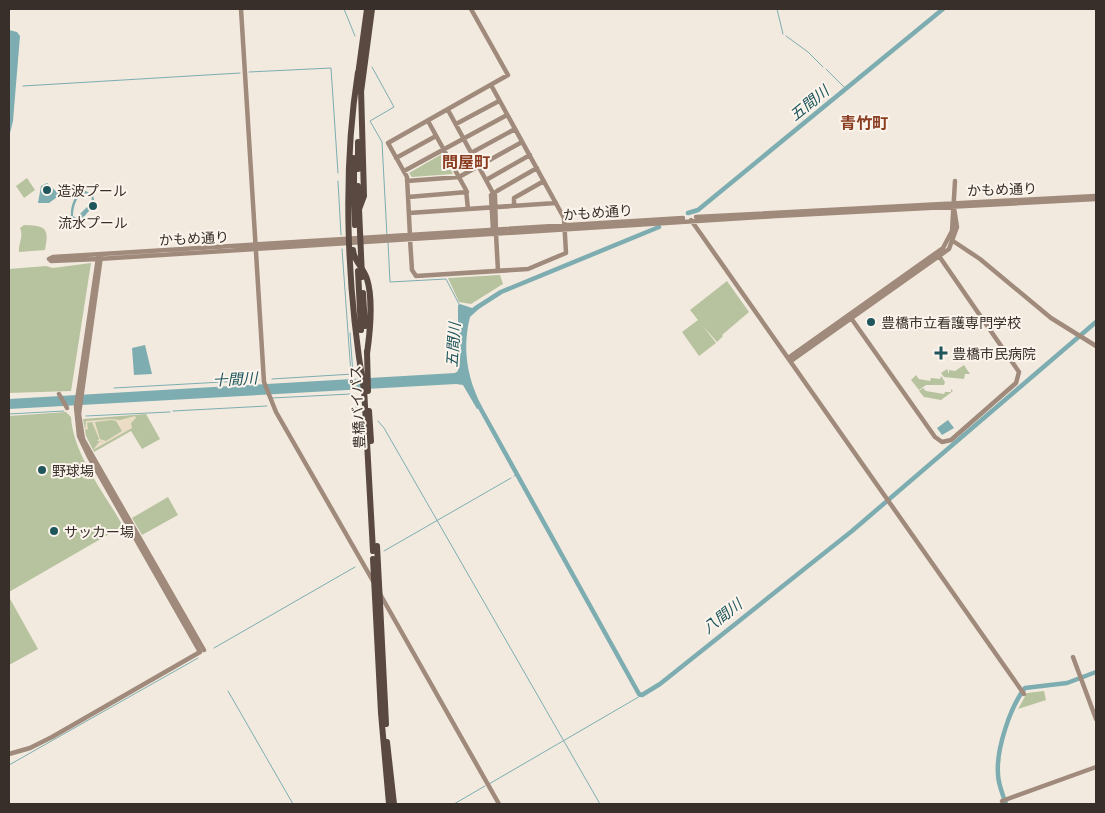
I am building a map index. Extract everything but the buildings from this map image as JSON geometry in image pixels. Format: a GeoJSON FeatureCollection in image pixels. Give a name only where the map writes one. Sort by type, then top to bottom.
{"type":"FeatureCollection","features":[{"type":"Feature","properties":{"kind":"highway","name":"豊橋バイパス"},"geometry":{"type":"LineString","coordinates":[[364,376],[367,354],[354,204],[354,143],[358,72],[367,9]]}},
{"type":"Feature","properties":{"kind":"highway","name":"豊橋バイパス"},"geometry":{"type":"LineString","coordinates":[[372,9],[361,89],[358,186],[360,274],[364,376],[380,603],[386,725],[394,804]]}},
{"type":"Feature","properties":{"kind":"highway"},"geometry":{"type":"LineString","coordinates":[[358,72],[350,157],[351,241],[364,376]]}},
{"type":"Feature","properties":{"kind":"highway"},"geometry":{"type":"LineString","coordinates":[[361,89],[364,200],[352,224],[351,241],[354,255],[366,275],[368,287],[369,339],[367,354]]}},
{"type":"Feature","properties":{"kind":"highway","name":"豊橋バイパス"},"geometry":{"type":"LineString","coordinates":[[375,549],[375,597],[381,722],[389,804]]}},
{"type":"Feature","properties":{"kind":"street"},"geometry":{"type":"LineString","coordinates":[[241,9],[264,382],[268,396],[500,804]]}},
{"type":"Feature","properties":{"kind":"street"},"geometry":{"type":"LineString","coordinates":[[471,9],[508,75],[388,143],[404,171],[407,181],[412,270],[416,275],[532,268],[566,254],[565,227],[556,203],[491,85]]}},
{"type":"Feature","properties":{"kind":"street"},"geometry":{"type":"LineString","coordinates":[[456,124],[499,100]]}},
{"type":"Feature","properties":{"kind":"street"},"geometry":{"type":"LineString","coordinates":[[448,110],[493,193],[491,195],[494,207],[498,271]]}},
{"type":"Feature","properties":{"kind":"street"},"geometry":{"type":"LineString","coordinates":[[404,171],[507,115]]}},
{"type":"Feature","properties":{"kind":"street"},"geometry":{"type":"LineString","coordinates":[[428,121],[467,192],[468,209]]}},
{"type":"Feature","properties":{"kind":"street"},"geometry":{"type":"LineString","coordinates":[[471,153],[515,129]]}},
{"type":"Feature","properties":{"kind":"street"},"geometry":{"type":"LineString","coordinates":[[396,158],[436,136]]}},
{"type":"Feature","properties":{"kind":"street"},"geometry":{"type":"LineString","coordinates":[[407,181],[459,178],[522,142]]}},
{"type":"Feature","properties":{"kind":"street"},"geometry":{"type":"LineString","coordinates":[[486,180],[530,155]]}},
{"type":"Feature","properties":{"kind":"street"},"geometry":{"type":"LineString","coordinates":[[493,193],[537,168]]}},
{"type":"Feature","properties":{"kind":"street"},"geometry":{"type":"LineString","coordinates":[[514,206],[514,198],[544,181]]}},
{"type":"Feature","properties":{"kind":"street"},"geometry":{"type":"LineString","coordinates":[[790,359],[949,249],[952,240],[955,181]]}},
{"type":"Feature","properties":{"kind":"street"},"geometry":{"type":"LineString","coordinates":[[408,197],[467,192]]}},
{"type":"Feature","properties":{"kind":"street","name":"かもめ通り"},"geometry":{"type":"LineString","coordinates":[[100,257],[691,219],[1096,197]]}},
{"type":"Feature","properties":{"kind":"street"},"geometry":{"type":"LineString","coordinates":[[409,213],[556,203]]}},
{"type":"Feature","properties":{"kind":"street"},"geometry":{"type":"LineString","coordinates":[[691,219],[1022,692]]}},
{"type":"Feature","properties":{"kind":"street"},"geometry":{"type":"LineString","coordinates":[[952,240],[980,259],[1051,318],[1096,346]]}},
{"type":"Feature","properties":{"kind":"street"},"geometry":{"type":"LineString","coordinates":[[790,359],[936,254],[952,240]]}},
{"type":"Feature","properties":{"kind":"street"},"geometry":{"type":"LineString","coordinates":[[851,318],[935,437],[942,442],[951,440],[1016,383],[1019,372],[939,256]]}},
{"type":"Feature","properties":{"kind":"street"},"geometry":{"type":"LineString","coordinates":[[53,257],[100,257],[51,261],[49,259],[53,257]]}},
{"type":"Feature","properties":{"kind":"street"},"geometry":{"type":"LineString","coordinates":[[100,257],[79,394],[77,428],[81,442],[119,511],[202,651]]}},
{"type":"Feature","properties":{"kind":"street"},"geometry":{"type":"LineString","coordinates":[[59,394],[67,408]]}},
{"type":"Feature","properties":{"kind":"street"},"geometry":{"type":"LineString","coordinates":[[78,407],[83,439],[202,651]]}},
{"type":"Feature","properties":{"kind":"street"},"geometry":{"type":"LineString","coordinates":[[108,484],[121,509],[119,511]]}},
{"type":"Feature","properties":{"kind":"street"},"geometry":{"type":"LineString","coordinates":[[9,754],[30,748],[52,737],[202,651]]}},
{"type":"Feature","properties":{"kind":"street"},"geometry":{"type":"LineString","coordinates":[[1073,657],[1096,719]]}},
{"type":"Feature","properties":{"kind":"street"},"geometry":{"type":"LineString","coordinates":[[1004,801],[1096,767]]}},
{"type":"Feature","properties":{"kind":"green space"},"geometry":{"type":"Polygon","coordinates":[[[442,154],[453,174],[412,177],[409,173],[442,154]]]}},
{"type":"Feature","properties":{"kind":"green space"},"geometry":{"type":"Polygon","coordinates":[[[27,178],[35,190],[24,198],[16,186],[27,178]]]}},
{"type":"Feature","properties":{"kind":"green space"},"geometry":{"type":"Polygon","coordinates":[[[24,225],[38,226],[45,230],[47,237],[45,250],[19,252],[20,228],[24,225]]]}},
{"type":"Feature","properties":{"kind":"green space"},"geometry":{"type":"Polygon","coordinates":[[[91,263],[71,391],[9,393],[9,269],[46,266],[53,268],[91,263]]]}},
{"type":"Feature","properties":{"kind":"green space"},"geometry":{"type":"Polygon","coordinates":[[[500,275],[503,284],[471,304],[459,302],[448,278],[500,275]]]}},
{"type":"Feature","properties":{"kind":"green space"},"geometry":{"type":"Polygon","coordinates":[[[727,281],[749,312],[722,335],[717,342],[703,326],[716,343],[699,356],[682,332],[698,320],[690,310],[727,281]]]}},
{"type":"Feature","properties":{"kind":"green space"},"geometry":{"type":"Polygon","coordinates":[[[964,365],[970,374],[965,374],[964,379],[944,377],[941,373],[947,369],[949,374],[949,370],[955,371],[964,365]]]}},
{"type":"Feature","properties":{"kind":"green space"},"geometry":{"type":"Polygon","coordinates":[[[916,375],[919,379],[930,381],[931,378],[940,379],[941,376],[945,382],[944,385],[926,385],[919,390],[911,380],[916,375]]]}},
{"type":"Feature","properties":{"kind":"green space"},"geometry":{"type":"Polygon","coordinates":[[[923,388],[926,391],[944,394],[945,392],[951,392],[951,389],[953,391],[941,400],[924,397],[919,391],[923,388]]]}},
{"type":"Feature","properties":{"kind":"green space"},"geometry":{"type":"Polygon","coordinates":[[[66,412],[71,417],[77,445],[91,473],[123,526],[9,592],[9,416],[66,412]]]}},
{"type":"Feature","properties":{"kind":"green space"},"geometry":{"type":"Polygon","coordinates":[[[146,414],[160,439],[142,449],[131,431],[94,452],[86,436],[83,419],[146,414]]]}},
{"type":"Feature","properties":{"kind":"green space"},"geometry":{"type":"Polygon","coordinates":[[[168,497],[178,515],[142,535],[132,518],[168,497]]]}},
{"type":"Feature","properties":{"kind":"green space"},"geometry":{"type":"Polygon","coordinates":[[[9,597],[38,649],[9,665],[9,597]]]}},
{"type":"Feature","properties":{"kind":"green space"},"geometry":{"type":"Polygon","coordinates":[[[1044,691],[1046,700],[1018,709],[1027,693],[1044,691]]]}},
{"type":"Feature","properties":{"kind":"shaded area"},"geometry":{"type":"Polygon","coordinates":[[[135,416],[136,418],[131,423],[132,428],[93,450],[99,442],[103,442],[97,441],[99,439],[92,422],[87,423],[88,429],[85,430],[86,421],[111,419],[120,420],[135,416]],[[116,421],[95,422],[100,439],[106,441],[122,431],[116,421]]]}},
{"type":"Feature","properties":{"kind":"water"},"geometry":{"type":"Polygon","coordinates":[[[9,30],[17,32],[20,36],[13,121],[10,133],[9,30]]]}},
{"type":"Feature","properties":{"kind":"water","name":"造波プール"},"geometry":{"type":"Polygon","coordinates":[[[47,183],[60,195],[49,203],[38,203],[41,186],[47,183]]]}},
{"type":"Feature","properties":{"kind":"water","name":"流水プール"},"geometry":{"type":"Polygon","coordinates":[[[84,190],[93,195],[95,204],[82,219],[76,221],[71,217],[71,209],[73,201],[84,190]],[[83,193],[78,197],[74,206],[73,216],[76,218],[92,202],[91,195],[83,193]]]}},
{"type":"Feature","properties":{"kind":"water"},"geometry":{"type":"Polygon","coordinates":[[[479,304],[481,307],[470,317],[466,340],[467,363],[482,407],[477,409],[463,385],[456,384],[9,409],[9,399],[455,373],[458,371],[458,305],[472,308],[479,304]]]}},
{"type":"Feature","properties":{"kind":"water"},"geometry":{"type":"Polygon","coordinates":[[[145,345],[152,374],[134,375],[132,348],[145,345]]]}},
{"type":"Feature","properties":{"kind":"water"},"geometry":{"type":"Polygon","coordinates":[[[948,420],[954,428],[942,435],[937,428],[948,420]]]}},
{"type":"Feature","properties":{"kind":"waterway"},"geometry":{"type":"LineString","coordinates":[[344,9],[355,36]]}},
{"type":"Feature","properties":{"kind":"waterway"},"geometry":{"type":"LineString","coordinates":[[777,9],[783,34]]}},
{"type":"Feature","properties":{"kind":"waterway","name":"五間川"},"geometry":{"type":"LineString","coordinates":[[688,213],[698,210],[943,9]]}},
{"type":"Feature","properties":{"kind":"waterway"},"geometry":{"type":"LineString","coordinates":[[786,36],[808,52],[823,67]]}},
{"type":"Feature","properties":{"kind":"waterway"},"geometry":{"type":"LineString","coordinates":[[372,67],[394,107],[370,121],[382,142],[387,236]]}},
{"type":"Feature","properties":{"kind":"waterway"},"geometry":{"type":"LineString","coordinates":[[249,72],[331,68],[338,173]]}},
{"type":"Feature","properties":{"kind":"waterway"},"geometry":{"type":"LineString","coordinates":[[826,69],[845,88]]}},
{"type":"Feature","properties":{"kind":"waterway"},"geometry":{"type":"LineString","coordinates":[[23,86],[240,73]]}},
{"type":"Feature","properties":{"kind":"waterway"},"geometry":{"type":"LineString","coordinates":[[338,181],[341,235]]}},
{"type":"Feature","properties":{"kind":"waterway","name":"五間川"},"geometry":{"type":"LineString","coordinates":[[476,308],[501,292],[659,227]]}},
{"type":"Feature","properties":{"kind":"waterway"},"geometry":{"type":"LineString","coordinates":[[388,242],[390,282],[446,279],[459,304]]}},
{"type":"Feature","properties":{"kind":"waterway"},"geometry":{"type":"LineString","coordinates":[[342,249],[351,374]]}},
{"type":"Feature","properties":{"kind":"waterway","name":"八間川"},"geometry":{"type":"LineString","coordinates":[[478,404],[639,694],[642,695],[660,684],[852,531],[1096,322]]}},
{"type":"Feature","properties":{"kind":"waterway"},"geometry":{"type":"LineString","coordinates":[[272,379],[353,374],[350,333]]}},
{"type":"Feature","properties":{"kind":"waterway","name":"十間川"},"geometry":{"type":"LineString","coordinates":[[114,388],[259,380]]}},
{"type":"Feature","properties":{"kind":"waterway"},"geometry":{"type":"LineString","coordinates":[[272,398],[351,394]]}},
{"type":"Feature","properties":{"kind":"waterway"},"geometry":{"type":"LineString","coordinates":[[354,397],[357,411]]}},
{"type":"Feature","properties":{"kind":"waterway"},"geometry":{"type":"LineString","coordinates":[[173,411],[267,406]]}},
{"type":"Feature","properties":{"kind":"waterway"},"geometry":{"type":"LineString","coordinates":[[9,414],[64,411]]}},
{"type":"Feature","properties":{"kind":"waterway"},"geometry":{"type":"LineString","coordinates":[[86,416],[170,412]]}},
{"type":"Feature","properties":{"kind":"waterway"},"geometry":{"type":"LineString","coordinates":[[378,421],[384,428],[600,804]]}},
{"type":"Feature","properties":{"kind":"waterway"},"geometry":{"type":"LineString","coordinates":[[384,551],[511,478]]}},
{"type":"Feature","properties":{"kind":"waterway"},"geometry":{"type":"LineString","coordinates":[[214,648],[355,567]]}},
{"type":"Feature","properties":{"kind":"waterway"},"geometry":{"type":"LineString","coordinates":[[9,765],[198,658]]}},
{"type":"Feature","properties":{"kind":"waterway"},"geometry":{"type":"LineString","coordinates":[[1006,804],[998,778],[999,753],[1009,717],[1019,696],[1025,688],[1067,683],[1096,672]]}},
{"type":"Feature","properties":{"kind":"waterway"},"geometry":{"type":"LineString","coordinates":[[228,691],[293,804]]}},
{"type":"Feature","properties":{"kind":"waterway"},"geometry":{"type":"LineString","coordinates":[[489,784],[642,695]]}},
{"type":"Feature","properties":{"kind":"waterway"},"geometry":{"type":"LineString","coordinates":[[454,804],[485,786]]}},
{"type":"Feature","properties":{"kind":"place","name":"造波プール"},"geometry":{"type":"Point","coordinates":[47,190]}},
{"type":"Feature","properties":{"kind":"place","name":"流水プール"},"geometry":{"type":"Point","coordinates":[93,206]}},
{"type":"Feature","properties":{"kind":"place","name":"豊橋市立看護専門学校"},"geometry":{"type":"Point","coordinates":[871,322]}},
{"type":"Feature","properties":{"kind":"place","name":"豊橋市民病院"},"geometry":{"type":"Point","coordinates":[941,353]}},
{"type":"Feature","properties":{"kind":"place","name":"野球場"},"geometry":{"type":"Point","coordinates":[42,470]}},
{"type":"Feature","properties":{"kind":"place","name":"サッカー場"},"geometry":{"type":"Point","coordinates":[54,531]}},
{"type":"Feature","properties":{"kind":"district","name":"青竹町"},"geometry":{"type":"Point","coordinates":[864,123]}},
{"type":"Feature","properties":{"kind":"district","name":"問屋町"},"geometry":{"type":"Point","coordinates":[466,162]}}]}
